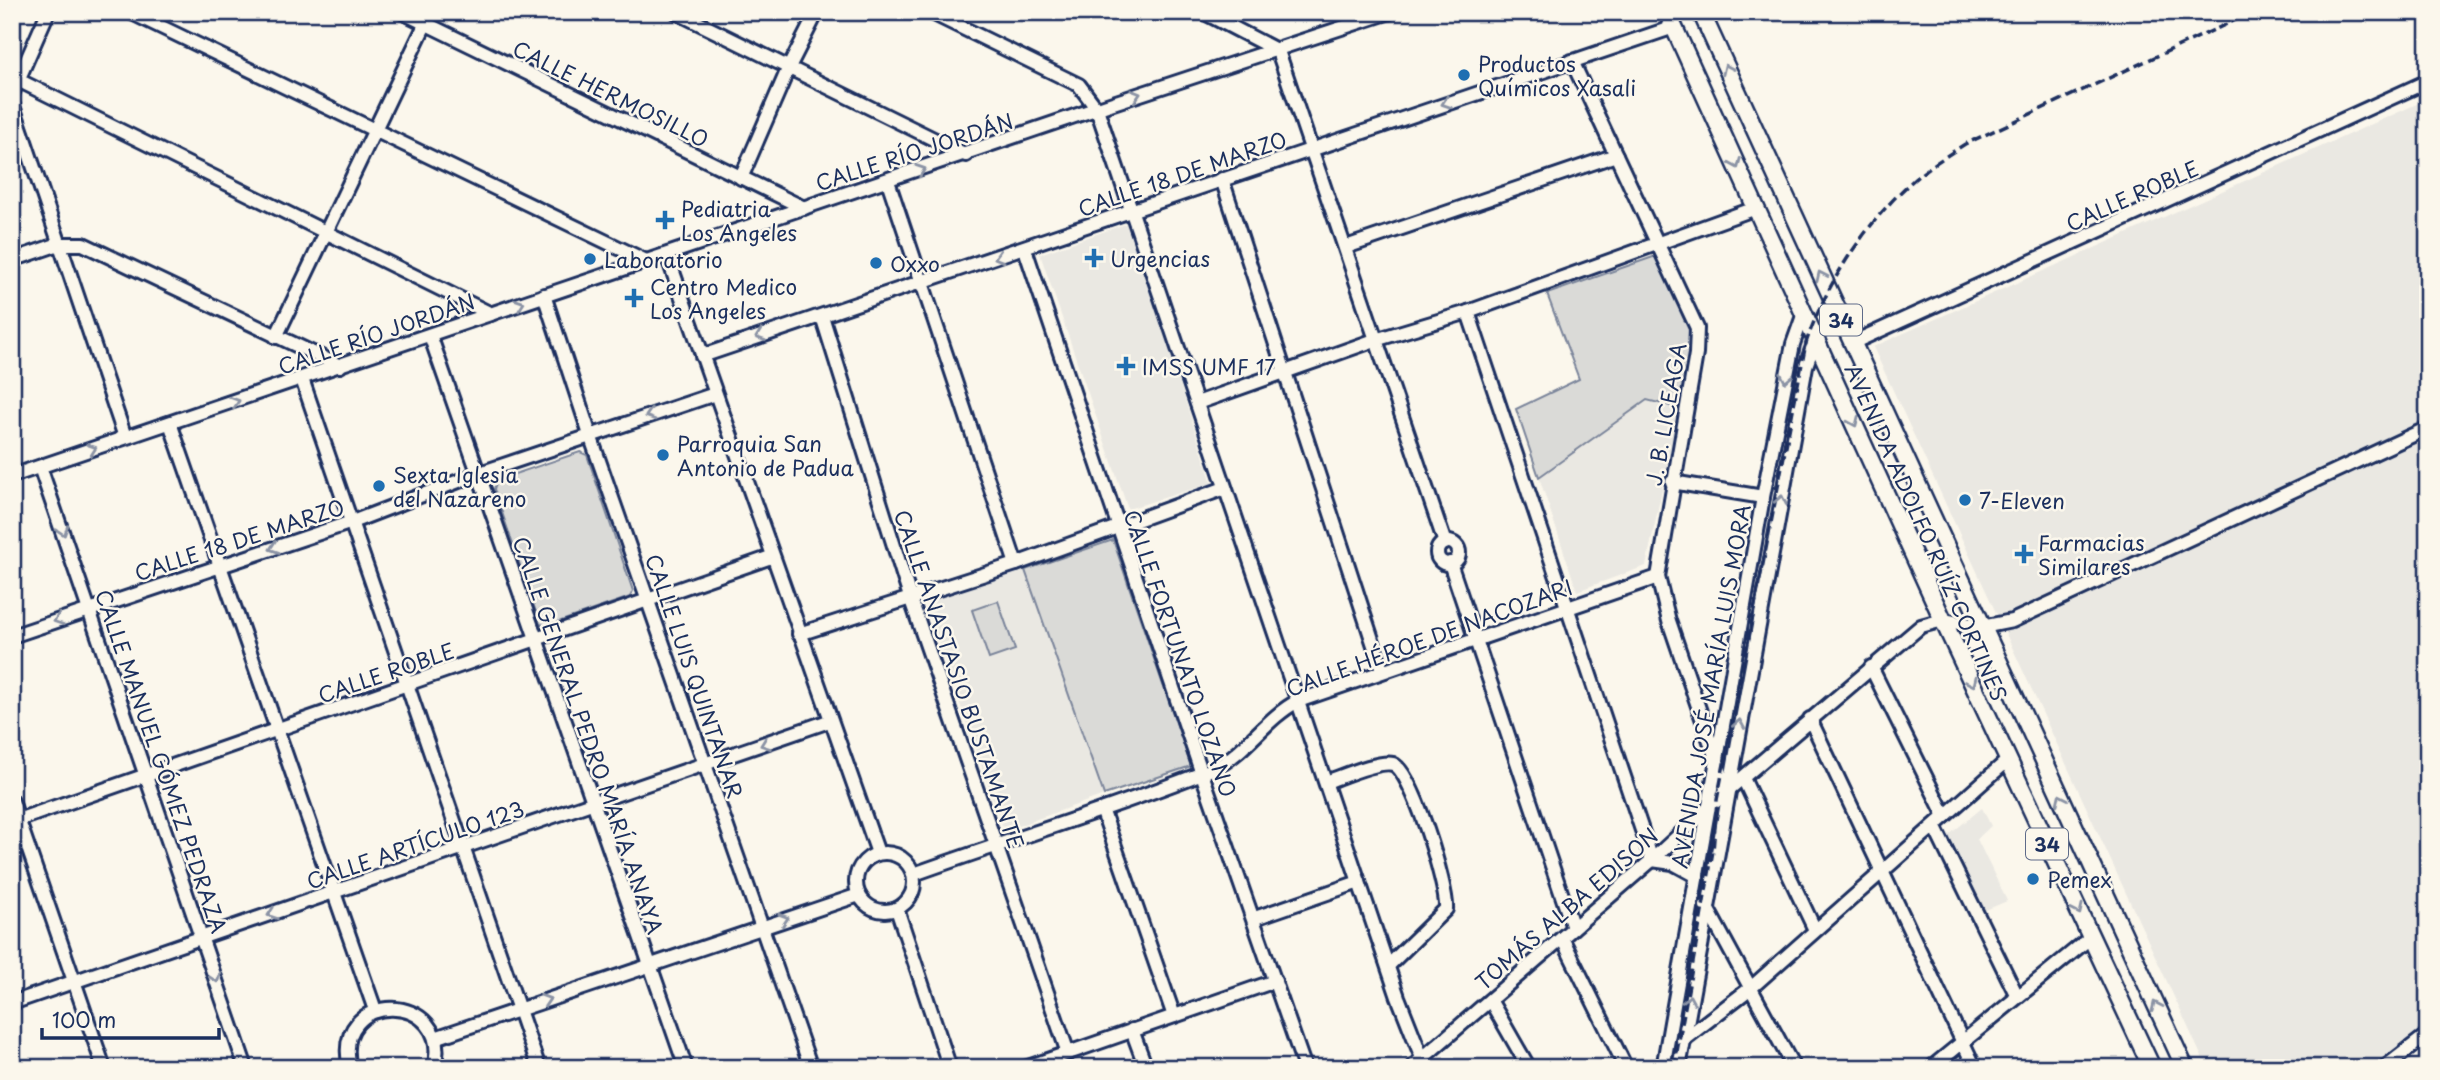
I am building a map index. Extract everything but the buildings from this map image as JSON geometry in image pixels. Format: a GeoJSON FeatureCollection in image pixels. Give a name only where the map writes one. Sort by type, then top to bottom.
{"type":"FeatureCollection","features":[{"type":"Feature","properties":{"kind":"main road","name":"AVENIDA ADOLFO RUÍZ CORTINES"},"geometry":{"type":"LineString","coordinates":[[1701,12],[2185,1068]]}},
{"type":"Feature","properties":{"kind":"main road","name":"AVENIDA ADOLFO RUÍZ CORTINES"},"geometry":{"type":"LineString","coordinates":[[1670,20],[1943,620],[2152,1068]]}},
{"type":"Feature","properties":{"kind":"street"},"geometry":{"type":"LineString","coordinates":[[12,94],[48,12]]}},
{"type":"Feature","properties":{"kind":"street"},"geometry":{"type":"LineString","coordinates":[[130,12],[648,262]]}},
{"type":"Feature","properties":{"kind":"street","name":"CALLE HERMOSILLO"},"geometry":{"type":"LineString","coordinates":[[402,12],[428,18],[804,208]]}},
{"type":"Feature","properties":{"kind":"street"},"geometry":{"type":"LineString","coordinates":[[676,12],[966,155]]}},
{"type":"Feature","properties":{"kind":"street"},"geometry":{"type":"LineString","coordinates":[[741,178],[789,67],[817,12]]}},
{"type":"Feature","properties":{"kind":"street"},"geometry":{"type":"LineString","coordinates":[[930,12],[1079,85],[1097,109],[1388,966],[1419,1065]]}},
{"type":"Feature","properties":{"kind":"street"},"geometry":{"type":"LineString","coordinates":[[1202,12],[1278,51],[1444,543],[1452,543],[1458,548],[1456,560],[1450,563],[1573,928]]}},
{"type":"Feature","properties":{"kind":"street","name":"CALLE RÍO JORDÁN"},"geometry":{"type":"LineString","coordinates":[[12,476],[1390,12]]}},
{"type":"Feature","properties":{"kind":"street"},"geometry":{"type":"LineString","coordinates":[[276,337],[428,18]]}},
{"type":"Feature","properties":{"kind":"street","name":"CALLE 18 DE MARZO"},"geometry":{"type":"LineString","coordinates":[[702,356],[1025,249],[1132,209],[1572,61],[1670,20]]}},
{"type":"Feature","properties":{"kind":"street","name":"J. B. LICEAGA"},"geometry":{"type":"LineString","coordinates":[[1572,61],[1694,319],[1698,338],[1658,577],[1669,621],[1727,791]]}},
{"type":"Feature","properties":{"kind":"street"},"geometry":{"type":"LineString","coordinates":[[18,80],[491,314]]}},
{"type":"Feature","properties":{"kind":"street","name":"CALLE ROBLE"},"geometry":{"type":"LineString","coordinates":[[1852,343],[2428,81]]}},
{"type":"Feature","properties":{"kind":"street"},"geometry":{"type":"LineString","coordinates":[[12,103],[125,437]]}},
{"type":"Feature","properties":{"kind":"street"},"geometry":{"type":"LineString","coordinates":[[1346,247],[1616,155]]}},
{"type":"Feature","properties":{"kind":"street"},"geometry":{"type":"LineString","coordinates":[[1222,179],[1382,670]]}},
{"type":"Feature","properties":{"kind":"street"},"geometry":{"type":"LineString","coordinates":[[888,181],[1016,564]]}},
{"type":"Feature","properties":{"kind":"street"},"geometry":{"type":"LineString","coordinates":[[1197,403],[1375,340],[1468,312],[1756,208]]}},
{"type":"Feature","properties":{"kind":"street"},"geometry":{"type":"LineString","coordinates":[[12,260],[72,242],[100,250],[340,366]]}},
{"type":"Feature","properties":{"kind":"street","name":"CALLE FORTUNATO LOZANO"},"geometry":{"type":"LineString","coordinates":[[1025,249],[1202,774],[1255,918],[1305,1068]]}},
{"type":"Feature","properties":{"kind":"street"},"geometry":{"type":"LineString","coordinates":[[667,255],[771,558],[878,853]]}},
{"type":"Feature","properties":{"kind":"street","name":"CALLE LUIS QUINTANAR"},"geometry":{"type":"LineString","coordinates":[[544,295],[590,435],[811,1068]]}},
{"type":"Feature","properties":{"kind":"street"},"geometry":{"type":"LineString","coordinates":[[1468,312],[1652,860],[1674,863],[1697,876]]}},
{"type":"Feature","properties":{"kind":"street","name":"AVENIDA JOSÉ MARÍA LUIS MORA"},"geometry":{"type":"LineString","coordinates":[[1661,1065],[1763,497],[1793,344],[1804,313]]}},
{"type":"Feature","properties":{"kind":"street","name":"CALLE ANASTASIO BUSTAMANTE"},"geometry":{"type":"LineString","coordinates":[[822,316],[910,597],[1068,1053]]}},
{"type":"Feature","properties":{"kind":"street","name":"CALLE GENERAL PEDRO MARÍA ANAYA"},"geometry":{"type":"LineString","coordinates":[[430,335],[686,1068]]}},
{"type":"Feature","properties":{"kind":"street","name":"AVENIDA JOSÉ MARÍA LUIS MORA"},"geometry":{"type":"LineString","coordinates":[[1679,1068],[1706,906],[1806,366],[1816,338]]}},
{"type":"Feature","properties":{"kind":"street"},"geometry":{"type":"LineString","coordinates":[[302,379],[539,1068]]}},
{"type":"Feature","properties":{"kind":"street","name":"CALLE 18 DE MARZO"},"geometry":{"type":"LineString","coordinates":[[12,636],[352,522],[477,474],[715,394]]}},
{"type":"Feature","properties":{"kind":"street"},"geometry":{"type":"LineString","coordinates":[[170,423],[375,1010]]}},
{"type":"Feature","properties":{"kind":"street"},"geometry":{"type":"LineString","coordinates":[[1943,620],[1982,627],[2012,621],[2428,428]]}},
{"type":"Feature","properties":{"kind":"street","name":"CALLE MANUEL GÓMEZ PEDRAZA"},"geometry":{"type":"LineString","coordinates":[[40,467],[246,1068]]}},
{"type":"Feature","properties":{"kind":"street"},"geometry":{"type":"LineString","coordinates":[[1672,481],[1763,497]]}},
{"type":"Feature","properties":{"kind":"street"},"geometry":{"type":"LineString","coordinates":[[799,634],[1016,564],[1225,488]]}},
{"type":"Feature","properties":{"kind":"street","name":"CALLE ROBLE"},"geometry":{"type":"LineString","coordinates":[[16,820],[771,558]]}},
{"type":"Feature","properties":{"kind":"street","name":"CALLE HÉROE DE NACOZARI"},"geometry":{"type":"LineString","coordinates":[[914,874],[995,844],[1103,812],[1202,774],[1232,759],[1279,711],[1298,701],[1658,577]]}},
{"type":"Feature","properties":{"kind":"street","name":"TOMÁS ALBA EDISON"},"geometry":{"type":"LineString","coordinates":[[1419,1065],[1871,667],[1921,625],[1943,620]]}},
{"type":"Feature","properties":{"kind":"street"},"geometry":{"type":"LineString","coordinates":[[1871,667],[1945,816]]}},
{"type":"Feature","properties":{"kind":"street"},"geometry":{"type":"LineString","coordinates":[[1810,719],[1975,1068]]}},
{"type":"Feature","properties":{"kind":"street","name":"CALLE ARTÍCULO 123"},"geometry":{"type":"LineString","coordinates":[[12,1003],[829,721]]}},
{"type":"Feature","properties":{"kind":"street"},"geometry":{"type":"LineString","coordinates":[[1683,1040],[1752,987],[2008,760]]}},
{"type":"Feature","properties":{"kind":"street"},"geometry":{"type":"LineString","coordinates":[[1326,782],[1381,765],[1391,763],[1398,766],[1412,793],[1438,866],[1447,898],[1446,909],[1388,966]]}},
{"type":"Feature","properties":{"kind":"street"},"geometry":{"type":"LineString","coordinates":[[1743,778],[1815,930]]}},
{"type":"Feature","properties":{"kind":"street"},"geometry":{"type":"LineString","coordinates":[[12,801],[16,820],[104,1068]]}},
{"type":"Feature","properties":{"kind":"street"},"geometry":{"type":"LineString","coordinates":[[1103,812],[1174,1016]]}},
{"type":"Feature","properties":{"kind":"street"},"geometry":{"type":"LineString","coordinates":[[1934,826],[2017,996]]}},
{"type":"Feature","properties":{"kind":"street"},"geometry":{"type":"LineString","coordinates":[[878,853],[896,854],[904,859],[914,874],[912,895],[897,909],[879,911],[864,902],[859,895],[856,880],[860,866],[878,853]]}},
{"type":"Feature","properties":{"kind":"street"},"geometry":{"type":"LineString","coordinates":[[1255,918],[1359,881]]}},
{"type":"Feature","properties":{"kind":"street"},"geometry":{"type":"LineString","coordinates":[[435,1038],[859,895]]}},
{"type":"Feature","properties":{"kind":"street"},"geometry":{"type":"LineString","coordinates":[[1706,906],[1794,1068]]}},
{"type":"Feature","properties":{"kind":"street"},"geometry":{"type":"LineString","coordinates":[[897,909],[950,1068]]}},
{"type":"Feature","properties":{"kind":"street"},"geometry":{"type":"LineString","coordinates":[[1931,1068],[2091,937]]}},
{"type":"Feature","properties":{"kind":"street"},"geometry":{"type":"LineString","coordinates":[[1562,939],[1626,1068]]}},
{"type":"Feature","properties":{"kind":"street"},"geometry":{"type":"LineString","coordinates":[[1025,1068],[1275,981]]}},
{"type":"Feature","properties":{"kind":"street"},"geometry":{"type":"LineString","coordinates":[[1490,1000],[1529,1068]]}},
{"type":"Feature","properties":{"kind":"street"},"geometry":{"type":"LineString","coordinates":[[349,1067],[347,1054],[354,1027],[375,1010],[389,1007],[404,1009],[417,1015],[435,1038],[434,1068]]}},
{"type":"Feature","properties":{"kind":"street"},"geometry":{"type":"LineString","coordinates":[[1132,1030],[1146,1068]]}},
{"type":"Feature","properties":{"kind":"street"},"geometry":{"type":"LineString","coordinates":[[2384,1068],[2428,1034]]}},
{"type":"Feature","properties":{"kind":"shaded area"},"geometry":{"type":"Polygon","coordinates":[[[2428,99],[2428,1031],[2379,1068],[2207,1068],[1873,347],[2428,99]]]}},
{"type":"Feature","properties":{"kind":"shaded area","name":"IMSS UMF 17"},"geometry":{"type":"Polygon","coordinates":[[[1128,223],[1212,483],[1128,509],[1040,254],[1128,223]]]}},
{"type":"Feature","properties":{"kind":"shaded area"},"geometry":{"type":"Polygon","coordinates":[[[1656,256],[1694,335],[1679,408],[1647,400],[1539,477],[1516,409],[1579,379],[1547,294],[1656,256]]]}},
{"type":"Feature","properties":{"kind":"shaded area"},"geometry":{"type":"Polygon","coordinates":[[[1647,400],[1679,408],[1646,566],[1577,591],[1539,477],[1647,400]]]}},
{"type":"Feature","properties":{"kind":"shaded area"},"geometry":{"type":"Polygon","coordinates":[[[580,452],[587,455],[633,591],[630,597],[547,626],[540,624],[494,489],[497,480],[580,452]]]}},
{"type":"Feature","properties":{"kind":"shaded area"},"geometry":{"type":"Polygon","coordinates":[[[1113,540],[1191,766],[1104,795],[1025,570],[1113,540]]]}},
{"type":"Feature","properties":{"kind":"shaded area"},"geometry":{"type":"Polygon","coordinates":[[[1025,570],[1104,795],[1004,831],[925,603],[1025,570]]]}},
{"type":"Feature","properties":{"kind":"shaded area"},"geometry":{"type":"Polygon","coordinates":[[[998,601],[1015,650],[989,659],[972,610],[998,601]]]}},
{"type":"Feature","properties":{"kind":"shaded area"},"geometry":{"type":"Polygon","coordinates":[[[1982,808],[1991,826],[1977,839],[2007,901],[1981,912],[1944,839],[1982,808]]]}},
{"type":"Feature","properties":{"kind":"railway"},"geometry":{"type":"LineString","coordinates":[[1674,1068],[1713,851],[1717,800],[1806,343],[1835,279],[1876,219],[1908,185],[1935,163],[1965,144],[2253,12]]}},
{"type":"Feature","properties":{"kind":"place","name":"Productos Químicos Xasali"},"geometry":{"type":"Point","coordinates":[1464,75]}},
{"type":"Feature","properties":{"kind":"place","name":"Pediatria Los Angeles"},"geometry":{"type":"Point","coordinates":[665,220]}},
{"type":"Feature","properties":{"kind":"place","name":"Urgencias"},"geometry":{"type":"Point","coordinates":[1094,258]}},
{"type":"Feature","properties":{"kind":"place","name":"Laboratorio"},"geometry":{"type":"Point","coordinates":[590,259]}},
{"type":"Feature","properties":{"kind":"place","name":"Oxxo"},"geometry":{"type":"Point","coordinates":[876,263]}},
{"type":"Feature","properties":{"kind":"place","name":"Centro Medico Los Angeles"},"geometry":{"type":"Point","coordinates":[634,298]}},
{"type":"Feature","properties":{"kind":"place","name":"IMSS UMF 17"},"geometry":{"type":"Point","coordinates":[1126,366]}},
{"type":"Feature","properties":{"kind":"place","name":"Parroquia San Antonio de Padua"},"geometry":{"type":"Point","coordinates":[663,455]}},
{"type":"Feature","properties":{"kind":"place","name":"Sexta Iglesia del Nazareno"},"geometry":{"type":"Point","coordinates":[379,486]}},
{"type":"Feature","properties":{"kind":"place","name":"7-Eleven"},"geometry":{"type":"Point","coordinates":[1965,500]}},
{"type":"Feature","properties":{"kind":"place","name":"Farmacias Similares"},"geometry":{"type":"Point","coordinates":[2024,554]}},
{"type":"Feature","properties":{"kind":"place","name":"Pemex"},"geometry":{"type":"Point","coordinates":[2033,879]}}]}
